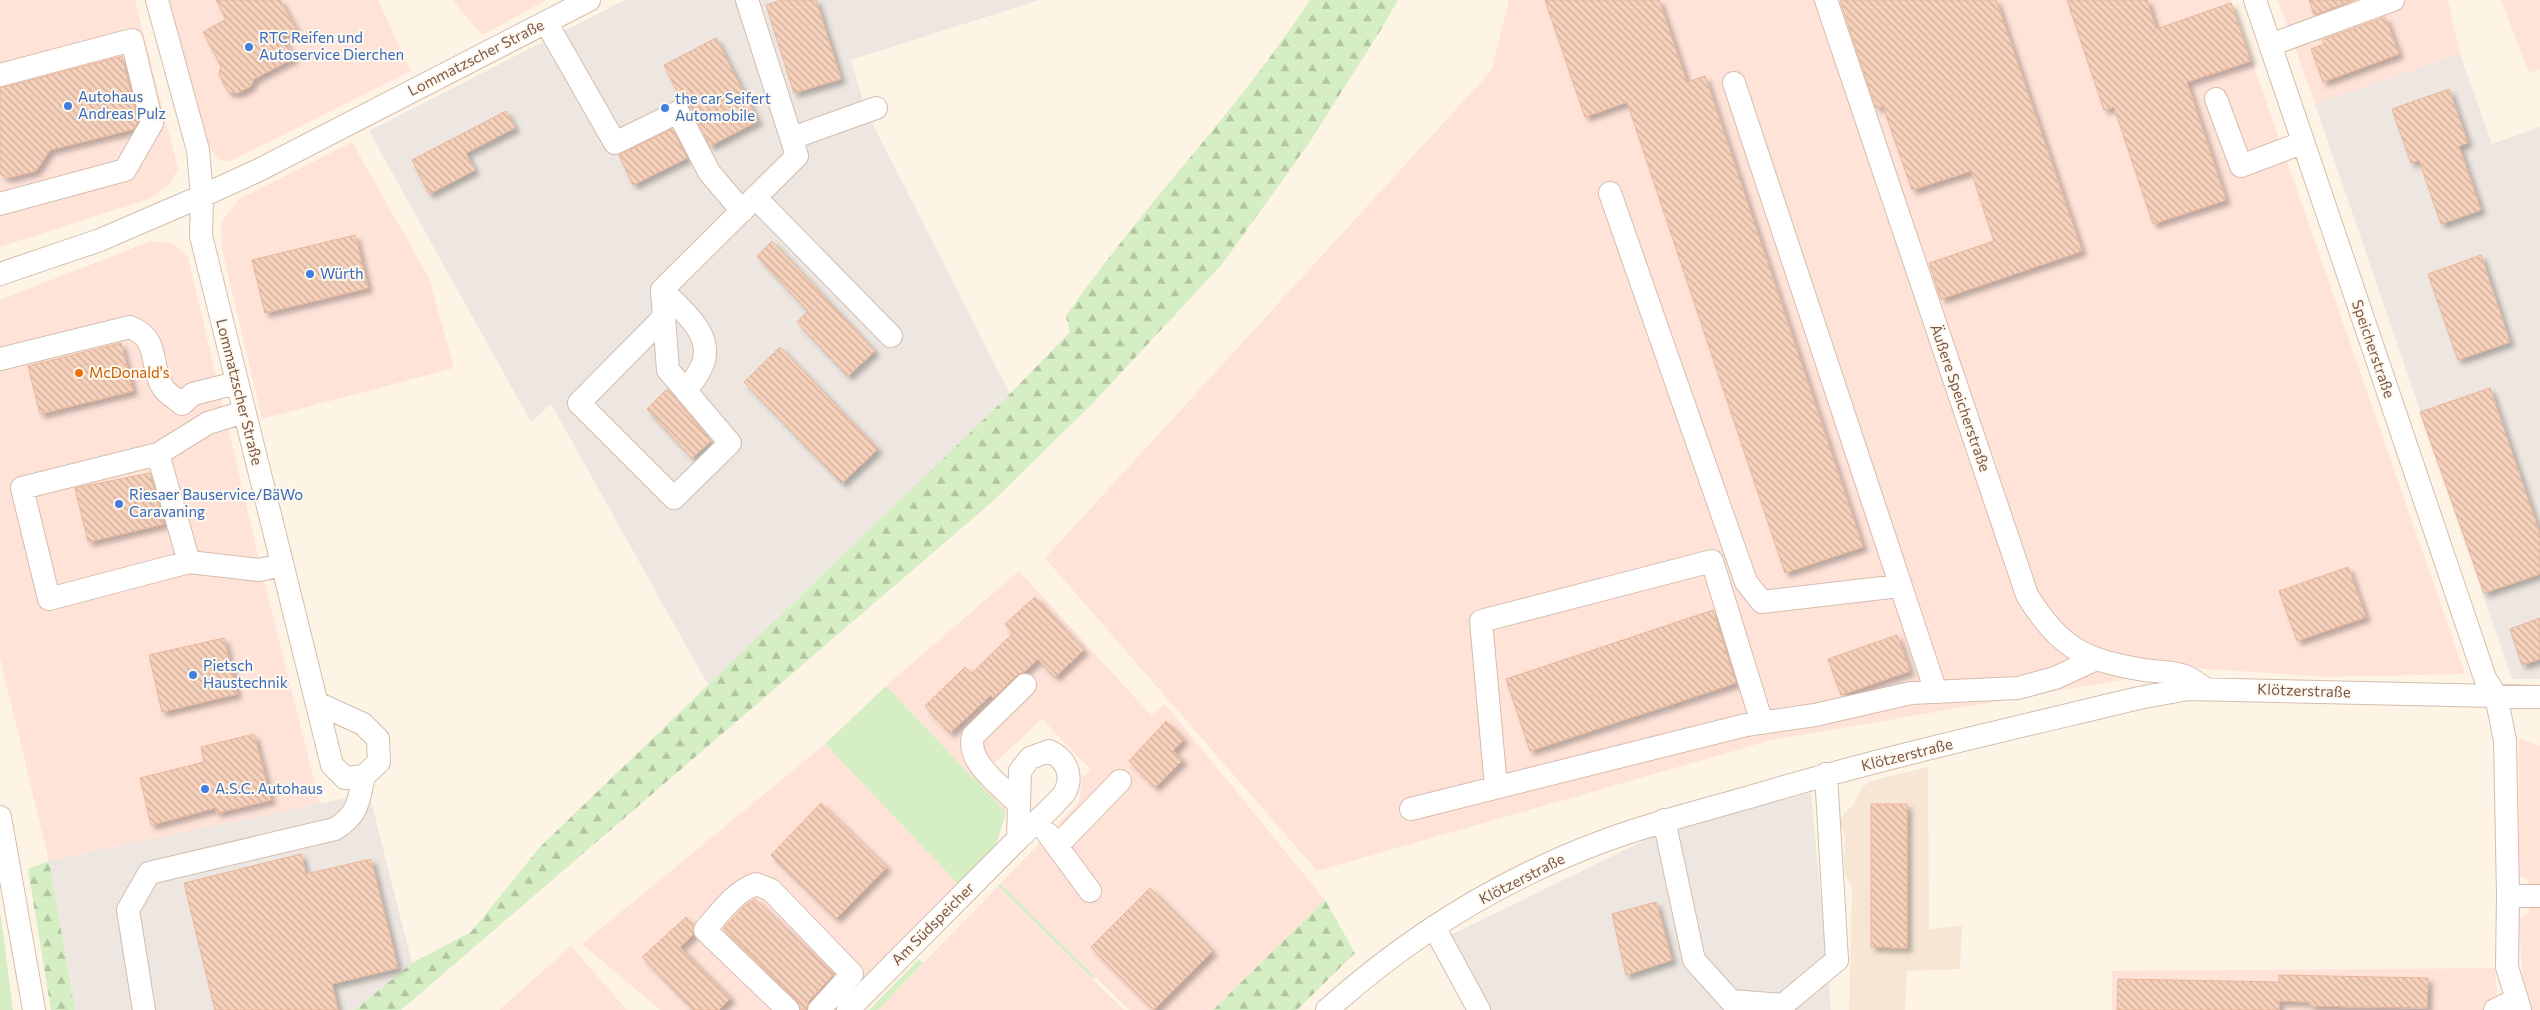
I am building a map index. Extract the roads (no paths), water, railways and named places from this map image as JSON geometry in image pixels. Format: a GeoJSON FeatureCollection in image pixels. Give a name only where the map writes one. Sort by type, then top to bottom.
{"type":"FeatureCollection","features":[{"type":"Feature","properties":{"kind":"street"},"geometry":{"type":"LineString","coordinates":[[157,0],[198,150],[202,196]]}},
{"type":"Feature","properties":{"kind":"street","name":"Lommatzscher Straße"},"geometry":{"type":"LineString","coordinates":[[0,274],[100,240],[259,170],[589,0]]}},
{"type":"Feature","properties":{"kind":"street"},"geometry":{"type":"LineString","coordinates":[[663,318],[579,403],[674,498],[730,443],[668,370],[662,290],[797,156],[747,0]]}},
{"type":"Feature","properties":{"kind":"street","name":"Äußere Speicherstraße"},"geometry":{"type":"LineString","coordinates":[[1826,0],[2027,595],[2047,624],[2066,644],[2086,656],[2119,665],[2185,676],[2205,688]]}},
{"type":"Feature","properties":{"kind":"street","name":"Speicherstraße"},"geometry":{"type":"LineString","coordinates":[[2255,0],[2485,678],[2496,696],[2505,740],[2508,896],[2507,967],[2518,1005]]}},
{"type":"Feature","properties":{"kind":"street"},"geometry":{"type":"LineString","coordinates":[[2270,45],[2393,0]]}},
{"type":"Feature","properties":{"kind":"street"},"geometry":{"type":"LineString","coordinates":[[546,22],[615,143],[678,112],[709,172],[749,204],[891,336]]}},
{"type":"Feature","properties":{"kind":"street"},"geometry":{"type":"LineString","coordinates":[[0,75],[132,40],[152,123],[126,170],[0,204]]}},
{"type":"Feature","properties":{"kind":"street"},"geometry":{"type":"LineString","coordinates":[[1734,83],[1899,586],[1936,692]]}},
{"type":"Feature","properties":{"kind":"street"},"geometry":{"type":"LineString","coordinates":[[2216,99],[2241,166],[2302,143]]}},
{"type":"Feature","properties":{"kind":"street"},"geometry":{"type":"LineString","coordinates":[[792,138],[876,108]]}},
{"type":"Feature","properties":{"kind":"street"},"geometry":{"type":"LineString","coordinates":[[152,123],[188,114]]}},
{"type":"Feature","properties":{"kind":"street"},"geometry":{"type":"LineString","coordinates":[[1610,193],[1746,582],[1762,602],[1899,586]]}},
{"type":"Feature","properties":{"kind":"street","name":"Lommatzscher Straße"},"geometry":{"type":"LineString","coordinates":[[202,196],[201,236],[332,765],[345,778],[364,776]]}},
{"type":"Feature","properties":{"kind":"street"},"geometry":{"type":"LineString","coordinates":[[662,290],[690,317],[701,333],[703,341],[705,350],[702,367],[686,391]]}},
{"type":"Feature","properties":{"kind":"street"},"geometry":{"type":"LineString","coordinates":[[0,359],[130,327],[140,331],[150,342],[165,390],[182,404],[193,394],[236,383]]}},
{"type":"Feature","properties":{"kind":"street"},"geometry":{"type":"LineString","coordinates":[[244,412],[208,423],[158,454],[22,488],[49,599],[189,562],[259,570],[282,565]]}},
{"type":"Feature","properties":{"kind":"street"},"geometry":{"type":"LineString","coordinates":[[158,454],[189,562]]}},
{"type":"Feature","properties":{"kind":"street"},"geometry":{"type":"LineString","coordinates":[[1496,787],[1481,621],[1712,561],[1762,723]]}},
{"type":"Feature","properties":{"kind":"street"},"geometry":{"type":"LineString","coordinates":[[1411,808],[1695,737],[1762,723],[1814,715],[1911,694],[2018,688],[2055,678],[2096,659]]}},
{"type":"Feature","properties":{"kind":"street"},"geometry":{"type":"LineString","coordinates":[[1018,803],[977,761],[972,752],[971,742],[973,736],[1025,685]]}},
{"type":"Feature","properties":{"kind":"street","name":"Klötzerstraße"},"geometry":{"type":"LineString","coordinates":[[1327,1010],[1366,975],[1434,927],[1475,902],[1566,856],[1664,820],[1826,774],[2139,698],[2205,688],[2540,697]]}},
{"type":"Feature","properties":{"kind":"street"},"geometry":{"type":"LineString","coordinates":[[144,1010],[128,910],[149,873],[335,829],[350,819],[357,805],[364,776],[378,762],[378,739],[363,724],[317,703]]}},
{"type":"Feature","properties":{"kind":"street","name":"Am Südspeicher"},"geometry":{"type":"LineString","coordinates":[[848,1010],[1065,792],[1069,770],[1062,757],[1049,751],[1030,758],[1020,771],[1018,839]]}},
{"type":"Feature","properties":{"kind":"street"},"geometry":{"type":"LineString","coordinates":[[1664,820],[1694,960],[1731,1001],[1783,1005],[1837,960],[1826,774]]}},
{"type":"Feature","properties":{"kind":"street"},"geometry":{"type":"LineString","coordinates":[[1057,846],[1120,781]]}},
{"type":"Feature","properties":{"kind":"street"},"geometry":{"type":"LineString","coordinates":[[0,816],[34,1010]]}},
{"type":"Feature","properties":{"kind":"street"},"geometry":{"type":"LineString","coordinates":[[1036,821],[1090,891]]}},
{"type":"Feature","properties":{"kind":"street"},"geometry":{"type":"LineString","coordinates":[[788,1010],[705,930],[734,897],[746,888],[756,884],[771,890],[852,974],[819,1010]]}},
{"type":"Feature","properties":{"kind":"street"},"geometry":{"type":"LineString","coordinates":[[2508,896],[2540,896]]}},
{"type":"Feature","properties":{"kind":"street"},"geometry":{"type":"LineString","coordinates":[[1434,927],[1479,1010]]}},
{"type":"Feature","properties":{"kind":"street"},"geometry":{"type":"LineString","coordinates":[[2495,1010],[2518,1005]]}},
{"type":"Feature","properties":{"kind":"place","name":"RTC Reifen und Autoservice Dierchen"},"geometry":{"type":"Point","coordinates":[249,47]}},
{"type":"Feature","properties":{"kind":"place","name":"Autohaus Andreas Pulz"},"geometry":{"type":"Point","coordinates":[68,106]}},
{"type":"Feature","properties":{"kind":"place","name":"the car Seifert Automobile"},"geometry":{"type":"Point","coordinates":[665,108]}},
{"type":"Feature","properties":{"kind":"place","name":"Würth"},"geometry":{"type":"Point","coordinates":[310,274]}},
{"type":"Feature","properties":{"kind":"place","name":"McDonald's"},"geometry":{"type":"Point","coordinates":[79,373]}},
{"type":"Feature","properties":{"kind":"place","name":"Riesaer Bauservice/BäWo Caravaning"},"geometry":{"type":"Point","coordinates":[119,504]}},
{"type":"Feature","properties":{"kind":"place","name":"Pietsch Haustechnik"},"geometry":{"type":"Point","coordinates":[193,675]}},
{"type":"Feature","properties":{"kind":"place","name":"A.S.C. Autohaus"},"geometry":{"type":"Point","coordinates":[205,789]}}]}
